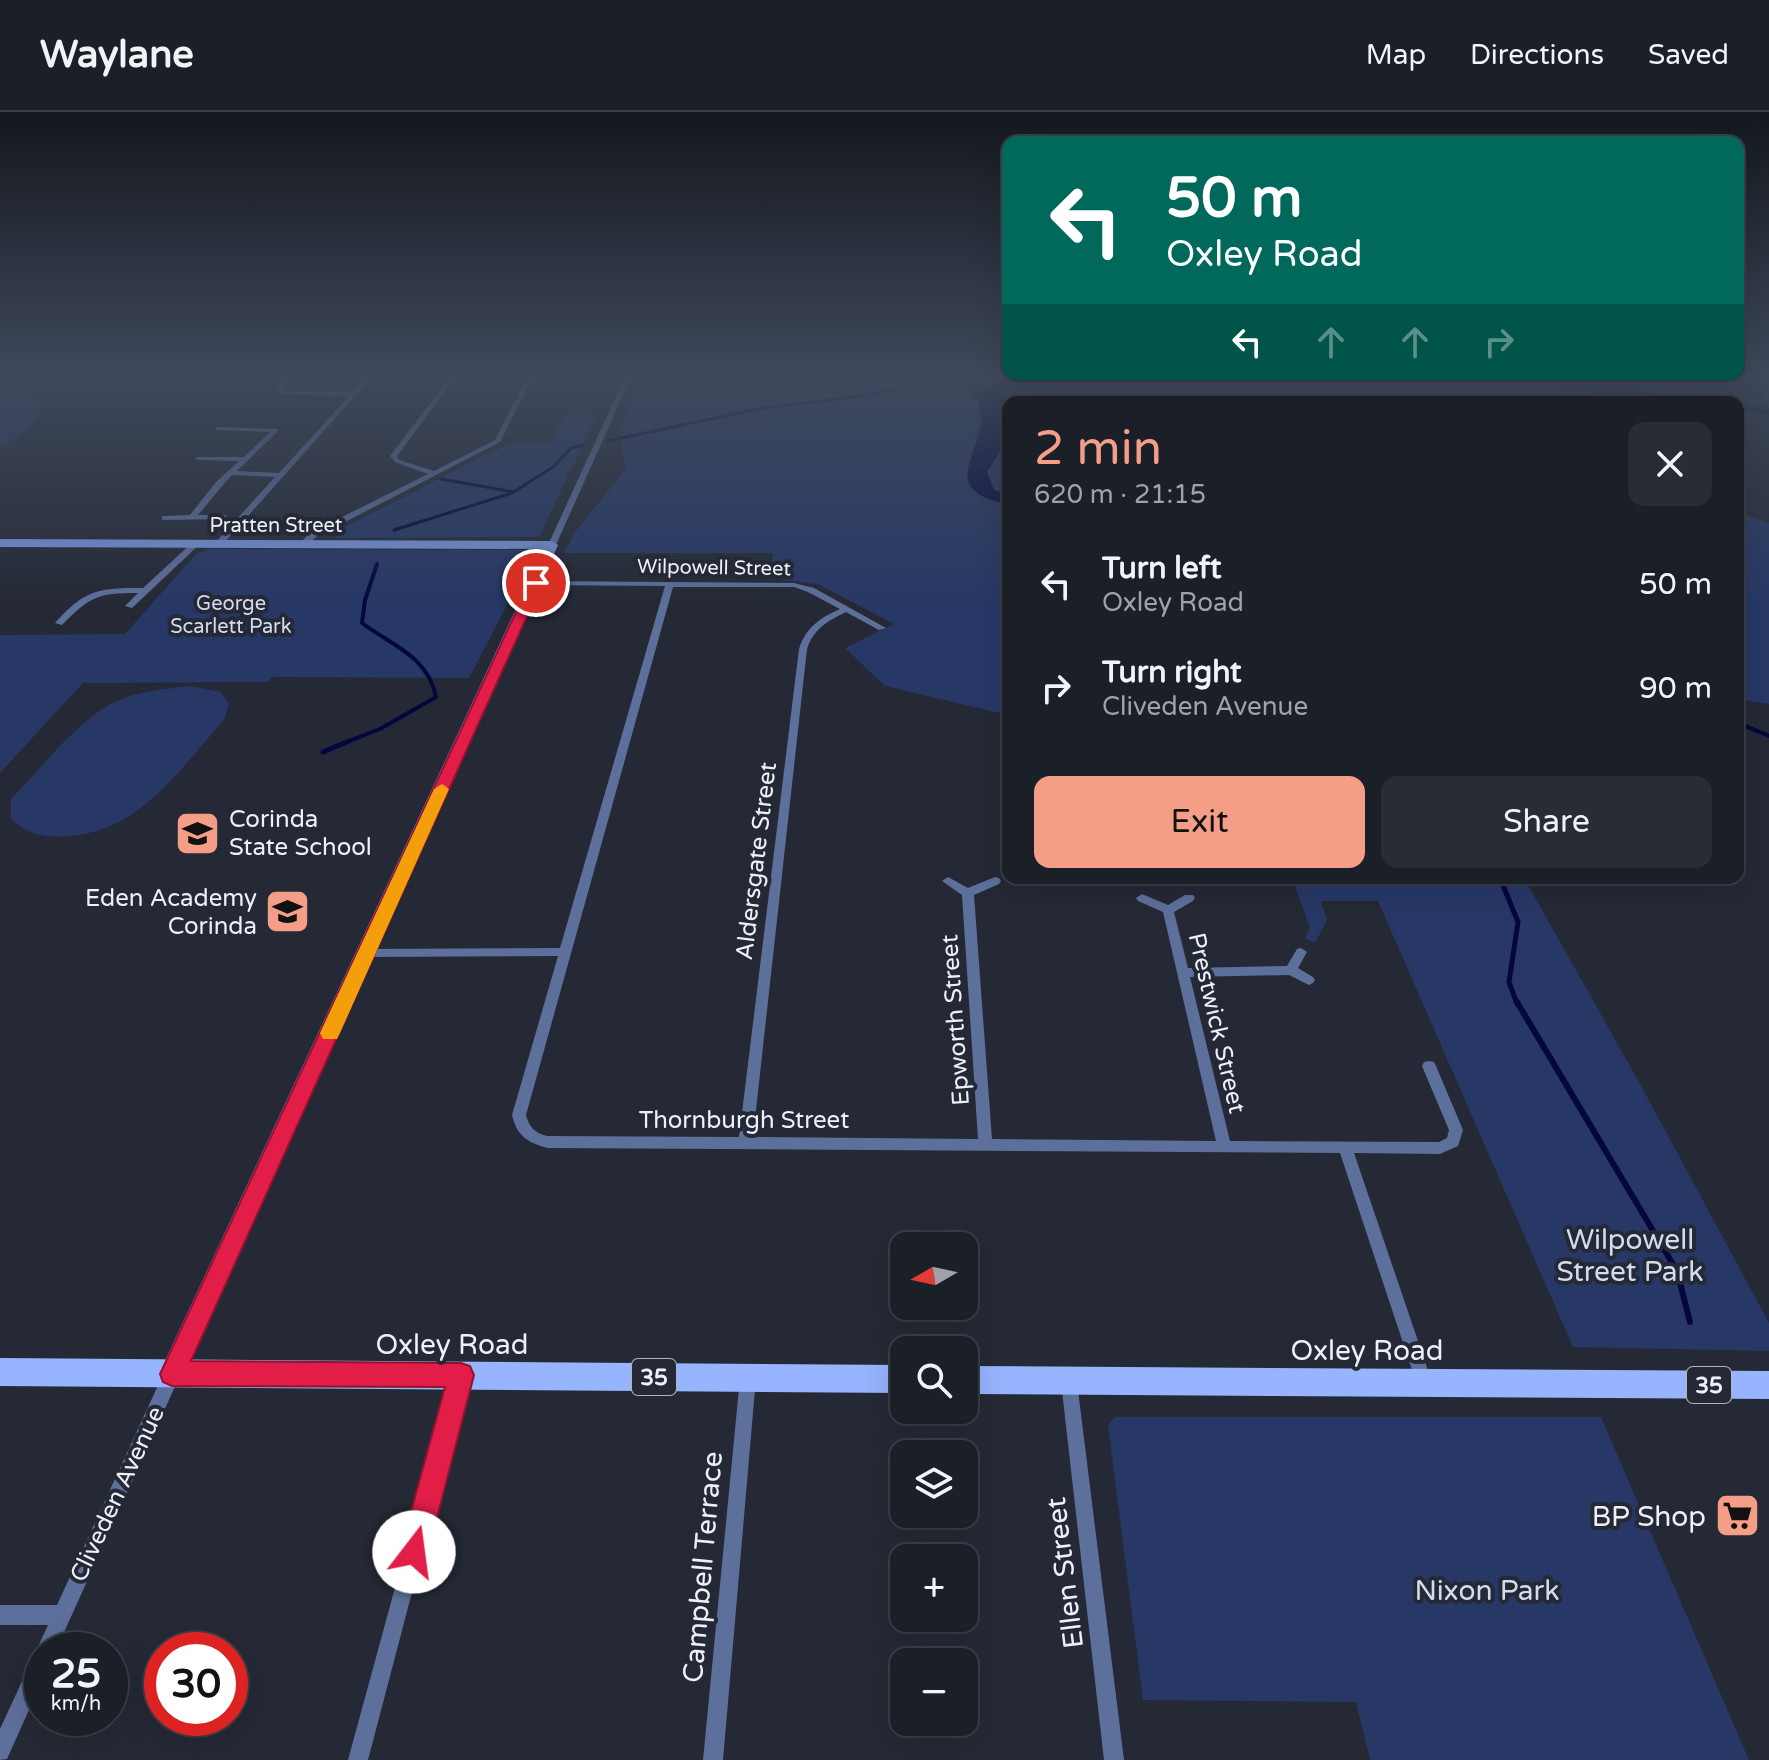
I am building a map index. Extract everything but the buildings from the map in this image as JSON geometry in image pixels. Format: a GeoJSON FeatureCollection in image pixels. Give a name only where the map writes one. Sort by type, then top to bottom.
{"type":"FeatureCollection","features":[{"type":"Feature","properties":{"kind":"main road","name":"Oxley Road"},"geometry":{"type":"LineString","coordinates":[[0,1372],[890,1379]]}},
{"type":"Feature","properties":{"kind":"main road","name":"Oxley Road"},"geometry":{"type":"LineString","coordinates":[[978,1380],[1769,1385]]}},
{"type":"Feature","properties":{"kind":"street"},"geometry":{"type":"LineString","coordinates":[[193,517],[230,473],[251,454]]}},
{"type":"Feature","properties":{"kind":"street"},"geometry":{"type":"LineString","coordinates":[[219,543],[299,454]]}},
{"type":"Feature","properties":{"kind":"street"},"geometry":{"type":"LineString","coordinates":[[395,454],[397,461],[436,474]]}},
{"type":"Feature","properties":{"kind":"street"},"geometry":{"type":"LineString","coordinates":[[305,543],[313,535],[474,454]]}},
{"type":"Feature","properties":{"kind":"street","name":"Cliveden Avenue"},"geometry":{"type":"LineString","coordinates":[[54,1632],[593,454]]}},
{"type":"Feature","properties":{"kind":"street"},"geometry":{"type":"LineString","coordinates":[[198,458],[246,459]]}},
{"type":"Feature","properties":{"kind":"street"},"geometry":{"type":"LineString","coordinates":[[230,473],[280,475]]}},
{"type":"Feature","properties":{"kind":"street"},"geometry":{"type":"LineString","coordinates":[[165,518],[223,517]]}},
{"type":"Feature","properties":{"kind":"street","name":"Pratten Street"},"geometry":{"type":"LineString","coordinates":[[0,543],[552,545]]}},
{"type":"Feature","properties":{"kind":"street"},"geometry":{"type":"LineString","coordinates":[[129,606],[197,543]]}},
{"type":"Feature","properties":{"kind":"street","name":"Wilpowell Street"},"geometry":{"type":"LineString","coordinates":[[536,583],[794,585],[811,590],[882,628]]}},
{"type":"Feature","properties":{"kind":"street","name":"Thornburgh Street"},"geometry":{"type":"LineString","coordinates":[[670,583],[519,1115],[522,1129],[532,1138],[547,1142],[1440,1148],[1453,1142],[1456,1130],[1429,1066]]}},
{"type":"Feature","properties":{"kind":"street"},"geometry":{"type":"LineString","coordinates":[[59,623],[88,594],[97,591],[143,591]]}},
{"type":"Feature","properties":{"kind":"street","name":"Aldersgate Street"},"geometry":{"type":"LineString","coordinates":[[746,1141],[803,649],[807,633],[821,620],[847,609]]}},
{"type":"Feature","properties":{"kind":"street"},"geometry":{"type":"LineString","coordinates":[[948,881],[968,893],[995,881]]}},
{"type":"Feature","properties":{"kind":"street","name":"Epworth Street"},"geometry":{"type":"LineString","coordinates":[[968,893],[985,1144]]}},
{"type":"Feature","properties":{"kind":"street","name":"Prestwick Street"},"geometry":{"type":"LineString","coordinates":[[1142,898],[1168,910]]}},
{"type":"Feature","properties":{"kind":"street","name":"Prestwick Street"},"geometry":{"type":"LineString","coordinates":[[1168,910],[1189,898]]}},
{"type":"Feature","properties":{"kind":"street","name":"Prestwick Street"},"geometry":{"type":"LineString","coordinates":[[1168,910],[1224,1145]]}},
{"type":"Feature","properties":{"kind":"street"},"geometry":{"type":"LineString","coordinates":[[367,953],[565,952]]}},
{"type":"Feature","properties":{"kind":"street"},"geometry":{"type":"LineString","coordinates":[[1291,970],[1301,952]]}},
{"type":"Feature","properties":{"kind":"street"},"geometry":{"type":"LineString","coordinates":[[1183,973],[1291,970],[1309,980]]}},
{"type":"Feature","properties":{"kind":"street"},"geometry":{"type":"LineString","coordinates":[[1345,1147],[1424,1382]]}},
{"type":"Feature","properties":{"kind":"street"},"geometry":{"type":"LineString","coordinates":[[358,1760],[461,1375]]}},
{"type":"Feature","properties":{"kind":"street","name":"Campbell Terrace"},"geometry":{"type":"LineString","coordinates":[[713,1760],[748,1378]]}},
{"type":"Feature","properties":{"kind":"street","name":"Ellen Street"},"geometry":{"type":"LineString","coordinates":[[1069,1380],[1114,1760]]}},
{"type":"Feature","properties":{"kind":"street"},"geometry":{"type":"LineString","coordinates":[[0,1615],[61,1615]]}},
{"type":"Feature","properties":{"kind":"street"},"geometry":{"type":"LineString","coordinates":[[0,1752],[24,1698]]}},
{"type":"Feature","properties":{"kind":"green space"},"geometry":{"type":"Polygon","coordinates":[[[489,454],[578,454],[539,537],[337,538],[335,532],[489,454]]]}},
{"type":"Feature","properties":{"kind":"green space"},"geometry":{"type":"Polygon","coordinates":[[[623,454],[973,454],[967,482],[985,498],[1002,502],[1002,714],[885,686],[845,648],[894,624],[818,584],[770,578],[773,553],[564,553],[575,532],[626,469],[623,454]]]}},
{"type":"Feature","properties":{"kind":"green space"},"geometry":{"type":"Polygon","coordinates":[[[998,454],[1002,454],[1002,492],[994,490],[987,472],[998,454]]]}},
{"type":"Feature","properties":{"kind":"green space"},"geometry":{"type":"Polygon","coordinates":[[[1744,515],[1769,523],[1769,704],[1744,700],[1744,515]]]}},
{"type":"Feature","properties":{"kind":"green space","name":"George Scarlett Park"},"geometry":{"type":"Polygon","coordinates":[[[212,549],[529,550],[533,555],[469,678],[272,677],[267,682],[83,683],[0,773],[0,635],[125,634],[197,553],[212,549]]]}},
{"type":"Feature","properties":{"kind":"green space"},"geometry":{"type":"Polygon","coordinates":[[[190,686],[221,692],[229,704],[224,720],[174,778],[137,811],[94,832],[68,836],[37,834],[11,819],[11,799],[89,719],[126,698],[190,686]]]}},
{"type":"Feature","properties":{"kind":"green space","name":"Wilpowell Street Park"},"geometry":{"type":"Polygon","coordinates":[[[1294,884],[1527,884],[1769,1323],[1769,1351],[1573,1347],[1378,901],[1321,901],[1327,920],[1315,943],[1305,938],[1310,928],[1294,884]]]}},
{"type":"Feature","properties":{"kind":"green space","name":"Nixon Park"},"geometry":{"type":"Polygon","coordinates":[[[1115,1417],[1601,1417],[1749,1760],[1370,1760],[1356,1702],[1143,1700],[1108,1425],[1115,1417]]]}},
{"type":"Feature","properties":{"kind":"shaded area"},"geometry":{"type":"Polygon","coordinates":[[[972,454],[998,454],[987,472],[994,490],[1002,492],[1002,502],[982,496],[970,485],[968,472],[972,454]]]}},
{"type":"Feature","properties":{"kind":"waterway"},"geometry":{"type":"LineString","coordinates":[[514,492],[553,467],[565,454]]}},
{"type":"Feature","properties":{"kind":"waterway"},"geometry":{"type":"LineString","coordinates":[[441,479],[514,492]]}},
{"type":"Feature","properties":{"kind":"waterway"},"geometry":{"type":"LineString","coordinates":[[394,530],[514,492]]}},
{"type":"Feature","properties":{"kind":"waterway"},"geometry":{"type":"LineString","coordinates":[[347,742],[380,729],[436,697],[432,683],[417,661],[362,623],[365,600],[377,564]]}},
{"type":"Feature","properties":{"kind":"waterway"},"geometry":{"type":"LineString","coordinates":[[1744,726],[1769,736]]}},
{"type":"Feature","properties":{"kind":"waterway"},"geometry":{"type":"LineString","coordinates":[[323,752],[347,742]]}},
{"type":"Feature","properties":{"kind":"waterway"},"geometry":{"type":"LineString","coordinates":[[1502,884],[1518,922],[1509,982],[1517,1004]]}},
{"type":"Feature","properties":{"kind":"waterway"},"geometry":{"type":"LineString","coordinates":[[1517,1002],[1677,1271],[1690,1322]]}},
{"type":"Feature","properties":{"kind":"slow traffic"},"geometry":{"type":"LineString","coordinates":[[330,1033],[442,789]]}},
{"type":"Feature","properties":{"kind":"place","name":"Corinda State School"},"geometry":{"type":"Point","coordinates":[198,833]}},
{"type":"Feature","properties":{"kind":"place","name":"Eden Academy Corinda"},"geometry":{"type":"Point","coordinates":[288,912]}},
{"type":"Feature","properties":{"kind":"place","name":"BP Shop"},"geometry":{"type":"Point","coordinates":[1737,1516]}},
{"type":"Feature","properties":{"kind":"route"},"geometry":{"type":"LineString","coordinates":[[414,1552],[461,1375],[172,1374],[536,583]]}}]}
